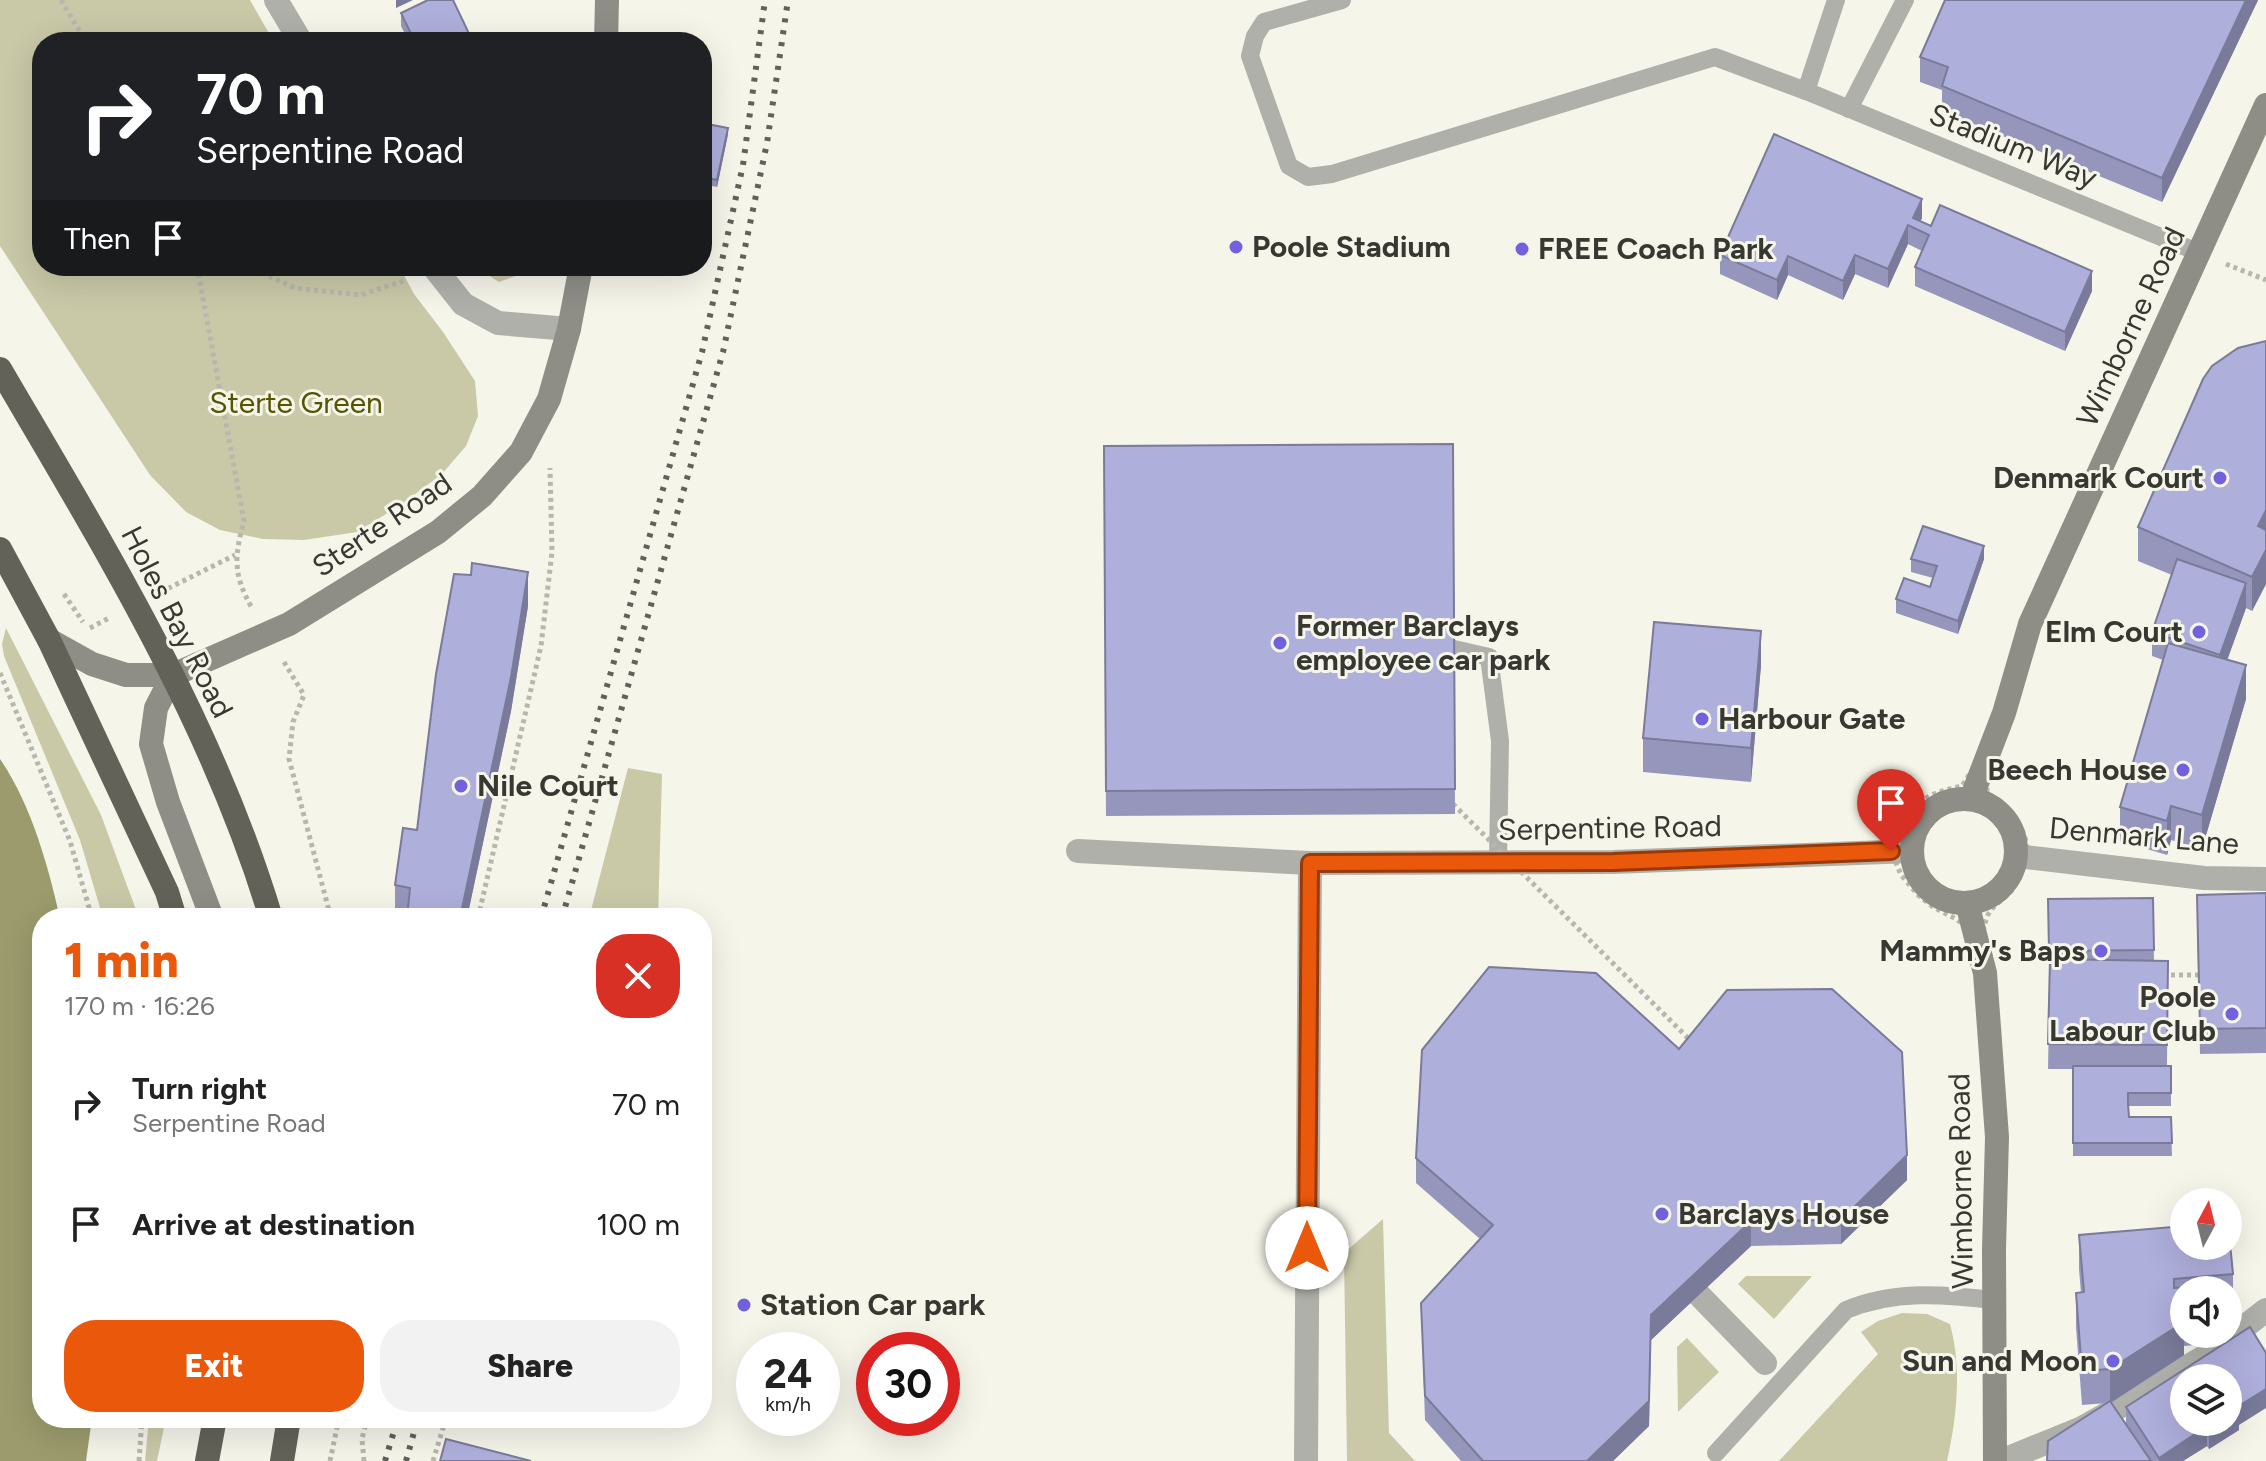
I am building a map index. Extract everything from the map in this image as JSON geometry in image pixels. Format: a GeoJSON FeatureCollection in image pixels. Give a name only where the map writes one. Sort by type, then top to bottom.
{"type":"FeatureCollection","features":[{"type":"Feature","properties":{"kind":"highway","name":"Holes Bay Road"},"geometry":{"type":"LineString","coordinates":[[0,369],[125,583],[173,675],[239,825],[268,908]]}},
{"type":"Feature","properties":{"kind":"highway"},"geometry":{"type":"LineString","coordinates":[[0,549],[49,640],[172,908]]}},
{"type":"Feature","properties":{"kind":"highway"},"geometry":{"type":"LineString","coordinates":[[207,1461],[213,1428]]}},
{"type":"Feature","properties":{"kind":"highway"},"geometry":{"type":"LineString","coordinates":[[282,1461],[287,1428]]}},
{"type":"Feature","properties":{"kind":"main road"},"geometry":{"type":"LineString","coordinates":[[606,32],[607,0]]}},
{"type":"Feature","properties":{"kind":"main road","name":"Wimborne Road"},"geometry":{"type":"LineString","coordinates":[[1971,799],[2004,713],[2030,624],[2266,105]]}},
{"type":"Feature","properties":{"kind":"main road","name":"Sterte Road"},"geometry":{"type":"LineString","coordinates":[[49,640],[92,664],[126,675],[173,675],[289,624],[438,532],[482,496],[521,452],[549,399],[569,329],[579,276]]}},
{"type":"Feature","properties":{"kind":"main road"},"geometry":{"type":"LineString","coordinates":[[173,675],[156,708],[151,744],[168,802],[208,908]]}},
{"type":"Feature","properties":{"kind":"main road"},"geometry":{"type":"LineString","coordinates":[[1971,799],[1988,804],[2007,821],[2015,838],[2017,856],[2007,881],[1988,897],[1967,903],[1949,901],[1924,885],[1915,869],[1912,851],[1915,833],[1932,809],[1948,801],[1971,799]]}},
{"type":"Feature","properties":{"kind":"main road","name":"Wimborne Road"},"geometry":{"type":"LineString","coordinates":[[1967,903],[1985,973],[1997,1137],[1994,1300],[1998,1461]]}},
{"type":"Feature","properties":{"kind":"street"},"geometry":{"type":"LineString","coordinates":[[276,0],[295,32]]}},
{"type":"Feature","properties":{"kind":"street"},"geometry":{"type":"LineString","coordinates":[[440,276],[463,304],[498,323],[569,329]]}},
{"type":"Feature","properties":{"kind":"street","name":"Serpentine Road"},"geometry":{"type":"LineString","coordinates":[[1078,851],[1310,863],[1613,862],[1912,851]]}},
{"type":"Feature","properties":{"kind":"street","name":"Denmark Lane"},"geometry":{"type":"LineString","coordinates":[[2017,856],[2204,878],[2266,879]]}},
{"type":"Feature","properties":{"kind":"street"},"geometry":{"type":"LineString","coordinates":[[1306,1461],[1310,863]]}},
{"type":"Feature","properties":{"kind":"street"},"geometry":{"type":"LineString","coordinates":[[1699,1295],[1765,1363]]}},
{"type":"Feature","properties":{"kind":"street"},"geometry":{"type":"LineString","coordinates":[[1998,1461],[2082,1428],[2214,1351],[2266,1310]]}},
{"type":"Feature","properties":{"kind":"lane","name":"Stadium Way"},"geometry":{"type":"LineString","coordinates":[[1342,0],[1264,22],[1255,36],[1250,56],[1289,166],[1308,177],[1332,174],[1715,57],[1806,91],[2200,253]]}},
{"type":"Feature","properties":{"kind":"lane"},"geometry":{"type":"LineString","coordinates":[[1806,91],[1836,0]]}},
{"type":"Feature","properties":{"kind":"lane"},"geometry":{"type":"LineString","coordinates":[[1849,109],[1905,0]]}},
{"type":"Feature","properties":{"kind":"lane"},"geometry":{"type":"LineString","coordinates":[[1409,643],[1439,644],[1489,657],[1500,741],[1498,862]]}},
{"type":"Feature","properties":{"kind":"lane"},"geometry":{"type":"LineString","coordinates":[[1716,1453],[1846,1310],[1868,1301],[1901,1294],[1994,1300]]}},
{"type":"Feature","properties":{"kind":"path"},"geometry":{"type":"LineString","coordinates":[[61,0],[80,32]]}},
{"type":"Feature","properties":{"kind":"path"},"geometry":{"type":"LineString","coordinates":[[2200,253],[2266,280]]}},
{"type":"Feature","properties":{"kind":"path"},"geometry":{"type":"LineString","coordinates":[[199,276],[244,521],[235,555]]}},
{"type":"Feature","properties":{"kind":"path"},"geometry":{"type":"LineString","coordinates":[[269,276],[295,288],[361,295],[412,276]]}},
{"type":"Feature","properties":{"kind":"path"},"geometry":{"type":"LineString","coordinates":[[480,908],[541,646],[552,552],[550,460]]}},
{"type":"Feature","properties":{"kind":"path"},"geometry":{"type":"LineString","coordinates":[[0,673],[70,841],[89,908]]}},
{"type":"Feature","properties":{"kind":"path"},"geometry":{"type":"LineString","coordinates":[[304,695],[293,722],[289,759],[328,908]]}},
{"type":"Feature","properties":{"kind":"path"},"geometry":{"type":"LineString","coordinates":[[1444,795],[1701,1051]]}},
{"type":"Feature","properties":{"kind":"path"},"geometry":{"type":"LineString","coordinates":[[2153,975],[2198,975]]}},
{"type":"Feature","properties":{"kind":"path"},"geometry":{"type":"LineString","coordinates":[[139,1461],[141,1428]]}},
{"type":"Feature","properties":{"kind":"path"},"geometry":{"type":"LineString","coordinates":[[330,1461],[337,1428]]}},
{"type":"Feature","properties":{"kind":"path"},"geometry":{"type":"LineString","coordinates":[[364,1461],[362,1439],[365,1428]]}},
{"type":"Feature","properties":{"kind":"path"},"geometry":{"type":"LineString","coordinates":[[433,1461],[443,1428]]}},
{"type":"Feature","properties":{"kind":"green space","name":"Sterte Green"},"geometry":{"type":"Polygon","coordinates":[[[0,0],[250,0],[268,32],[32,32],[32,276],[404,276],[475,381],[478,416],[466,446],[442,474],[357,532],[304,540],[263,539],[220,530],[186,512],[150,475],[0,246],[0,0]]]}},
{"type":"Feature","properties":{"kind":"green space"},"geometry":{"type":"Polygon","coordinates":[[[490,276],[516,276],[499,282],[490,276]]]}},
{"type":"Feature","properties":{"kind":"green space"},"geometry":{"type":"Polygon","coordinates":[[[6,628],[101,815],[135,908],[100,908],[80,840],[4,656],[2,644],[6,628]]]}},
{"type":"Feature","properties":{"kind":"green space"},"geometry":{"type":"Polygon","coordinates":[[[628,768],[662,774],[658,908],[592,908],[628,768]]]}},
{"type":"Feature","properties":{"kind":"green space"},"geometry":{"type":"Polygon","coordinates":[[[1383,1219],[1389,1433],[1415,1461],[1347,1461],[1344,1253],[1383,1219]]]}},
{"type":"Feature","properties":{"kind":"green space"},"geometry":{"type":"Polygon","coordinates":[[[1746,1276],[1812,1276],[1774,1319],[1738,1284],[1746,1276]]]}},
{"type":"Feature","properties":{"kind":"green space"},"geometry":{"type":"Polygon","coordinates":[[[1902,1313],[1927,1314],[1950,1324],[1956,1358],[1957,1392],[1947,1461],[1779,1461],[1878,1354],[1861,1332],[1878,1321],[1902,1313]]]}},
{"type":"Feature","properties":{"kind":"green space"},"geometry":{"type":"Polygon","coordinates":[[[1687,1338],[1719,1372],[1678,1412],[1677,1347],[1687,1338]]]}},
{"type":"Feature","properties":{"kind":"green space"},"geometry":{"type":"Polygon","coordinates":[[[148,1428],[164,1428],[157,1461],[145,1461],[148,1428]]]}},
{"type":"Feature","properties":{"kind":"shaded area"},"geometry":{"type":"Polygon","coordinates":[[[0,759],[29,815],[57,908],[32,908],[32,1428],[91,1428],[86,1461],[0,1461],[0,759]]]}},
{"type":"Feature","properties":{"kind":"building"},"geometry":{"type":"Polygon","coordinates":[[[428,0],[453,0],[468,32],[410,32],[401,13],[428,0]]]}},
{"type":"Feature","properties":{"kind":"building"},"geometry":{"type":"Polygon","coordinates":[[[1945,0],[2246,0],[2162,178],[1942,86],[1948,67],[1920,57],[1945,0]]]}},
{"type":"Feature","properties":{"kind":"building"},"geometry":{"type":"Polygon","coordinates":[[[712,125],[728,128],[717,180],[712,179],[712,125]]]}},
{"type":"Feature","properties":{"kind":"building"},"geometry":{"type":"Polygon","coordinates":[[[1774,134],[1922,199],[1913,218],[1931,226],[1940,205],[2092,271],[2065,332],[1915,267],[1929,235],[1908,225],[1888,269],[1855,255],[1843,281],[1788,256],[1777,280],[1720,255],[1774,134]]]}},
{"type":"Feature","properties":{"kind":"building","name":"Denmark Court"},"geometry":{"type":"Polygon","coordinates":[[[2266,341],[2266,510],[2258,526],[2266,530],[2266,550],[2252,577],[2138,527],[2203,379],[2212,366],[2238,348],[2266,341]]]}},
{"type":"Feature","properties":{"kind":"building","name":"Former Barclays employee car park"},"geometry":{"type":"Polygon","coordinates":[[[1453,444],[1455,789],[1106,791],[1104,446],[1453,444]]]}},
{"type":"Feature","properties":{"kind":"building"},"geometry":{"type":"Polygon","coordinates":[[[1923,526],[1984,546],[1958,621],[1896,599],[1904,578],[1930,587],[1937,566],[1911,559],[1923,526]]]}},
{"type":"Feature","properties":{"kind":"building","name":"Elm Court"},"geometry":{"type":"Polygon","coordinates":[[[2177,559],[2246,583],[2220,655],[2152,632],[2177,559]]]}},
{"type":"Feature","properties":{"kind":"building","name":"Nile Court"},"geometry":{"type":"Polygon","coordinates":[[[472,563],[528,572],[511,677],[462,908],[408,908],[410,888],[395,885],[403,828],[417,830],[436,674],[454,574],[471,575],[472,563]]]}},
{"type":"Feature","properties":{"kind":"building","name":"Harbour Gate"},"geometry":{"type":"Polygon","coordinates":[[[1654,622],[1761,631],[1751,748],[1643,738],[1654,622]]]}},
{"type":"Feature","properties":{"kind":"building","name":"Beech House"},"geometry":{"type":"Polygon","coordinates":[[[2168,643],[2246,665],[2202,815],[2171,806],[2167,821],[2120,807],[2168,643]]]}},
{"type":"Feature","properties":{"kind":"building","name":"Poole Labour Club"},"geometry":{"type":"Polygon","coordinates":[[[2266,893],[2266,1028],[2200,1029],[2197,895],[2266,893]]]}},
{"type":"Feature","properties":{"kind":"building"},"geometry":{"type":"Polygon","coordinates":[[[2153,898],[2154,950],[2049,951],[2048,899],[2153,898]]]}},
{"type":"Feature","properties":{"kind":"building"},"geometry":{"type":"Polygon","coordinates":[[[2050,959],[2168,961],[2167,1045],[2048,1044],[2050,959]]]}},
{"type":"Feature","properties":{"kind":"building","name":"Barclays House"},"geometry":{"type":"Polygon","coordinates":[[[1489,967],[1596,973],[1679,1049],[1727,990],[1832,989],[1902,1052],[1907,1155],[1841,1220],[1751,1221],[1651,1315],[1649,1401],[1587,1461],[1483,1461],[1425,1396],[1421,1303],[1493,1225],[1416,1158],[1422,1050],[1489,967]]]}},
{"type":"Feature","properties":{"kind":"building"},"geometry":{"type":"Polygon","coordinates":[[[2073,1066],[2171,1066],[2171,1093],[2128,1093],[2128,1104],[2129,1117],[2171,1117],[2172,1143],[2073,1143],[2073,1066]]]}},
{"type":"Feature","properties":{"kind":"building"},"geometry":{"type":"Polygon","coordinates":[[[2170,1227],[2170,1260],[2232,1260],[2233,1274],[2170,1276],[2170,1331],[2110,1369],[2082,1371],[2076,1293],[2084,1292],[2079,1235],[2170,1227]]]}},
{"type":"Feature","properties":{"kind":"building"},"geometry":{"type":"Polygon","coordinates":[[[2250,1327],[2266,1353],[2266,1389],[2242,1404],[2242,1364],[2193,1364],[2217,1348],[2242,1348],[2242,1332],[2250,1327]]]}},
{"type":"Feature","properties":{"kind":"building"},"geometry":{"type":"Polygon","coordinates":[[[2170,1379],[2170,1436],[2192,1436],[2159,1458],[2126,1407],[2170,1379]]]}},
{"type":"Feature","properties":{"kind":"building"},"geometry":{"type":"Polygon","coordinates":[[[2110,1401],[2151,1461],[2047,1461],[2048,1441],[2110,1401]]]}},
{"type":"Feature","properties":{"kind":"building"},"geometry":{"type":"Polygon","coordinates":[[[446,1439],[531,1461],[440,1461],[446,1439]]]}},
{"type":"Feature","properties":{"kind":"railway"},"geometry":{"type":"LineString","coordinates":[[544,908],[702,352],[743,165],[765,0]]}},
{"type":"Feature","properties":{"kind":"railway"},"geometry":{"type":"LineString","coordinates":[[565,908],[723,352],[767,143],[788,0]]}},
{"type":"Feature","properties":{"kind":"railway"},"geometry":{"type":"LineString","coordinates":[[385,1461],[395,1428]]}},
{"type":"Feature","properties":{"kind":"railway"},"geometry":{"type":"LineString","coordinates":[[406,1461],[415,1428]]}},
{"type":"Feature","properties":{"kind":"place","name":"Poole Stadium"},"geometry":{"type":"Point","coordinates":[1236,247]}},
{"type":"Feature","properties":{"kind":"place","name":"FREE Coach Park"},"geometry":{"type":"Point","coordinates":[1522,249]}},
{"type":"Feature","properties":{"kind":"place","name":"Denmark Court"},"geometry":{"type":"Point","coordinates":[2220,478]}},
{"type":"Feature","properties":{"kind":"place","name":"Elm Court"},"geometry":{"type":"Point","coordinates":[2199,632]}},
{"type":"Feature","properties":{"kind":"place","name":"Former Barclays employee car park"},"geometry":{"type":"Point","coordinates":[1280,643]}},
{"type":"Feature","properties":{"kind":"place","name":"Harbour Gate"},"geometry":{"type":"Point","coordinates":[1702,719]}},
{"type":"Feature","properties":{"kind":"place","name":"Beech House"},"geometry":{"type":"Point","coordinates":[2183,770]}},
{"type":"Feature","properties":{"kind":"place","name":"Nile Court"},"geometry":{"type":"Point","coordinates":[461,786]}},
{"type":"Feature","properties":{"kind":"place","name":"Mammy's Baps"},"geometry":{"type":"Point","coordinates":[2101,951]}},
{"type":"Feature","properties":{"kind":"place","name":"Poole Labour Club"},"geometry":{"type":"Point","coordinates":[2232,1014]}},
{"type":"Feature","properties":{"kind":"place","name":"Barclays House"},"geometry":{"type":"Point","coordinates":[1662,1214]}},
{"type":"Feature","properties":{"kind":"place","name":"Station Car park"},"geometry":{"type":"Point","coordinates":[744,1305]}},
{"type":"Feature","properties":{"kind":"place","name":"Sun and Moon"},"geometry":{"type":"Point","coordinates":[2113,1361]}},
{"type":"Feature","properties":{"kind":"route"},"geometry":{"type":"LineString","coordinates":[[1307,1248],[1310,863],[1613,862],[1891,851]]}}]}
